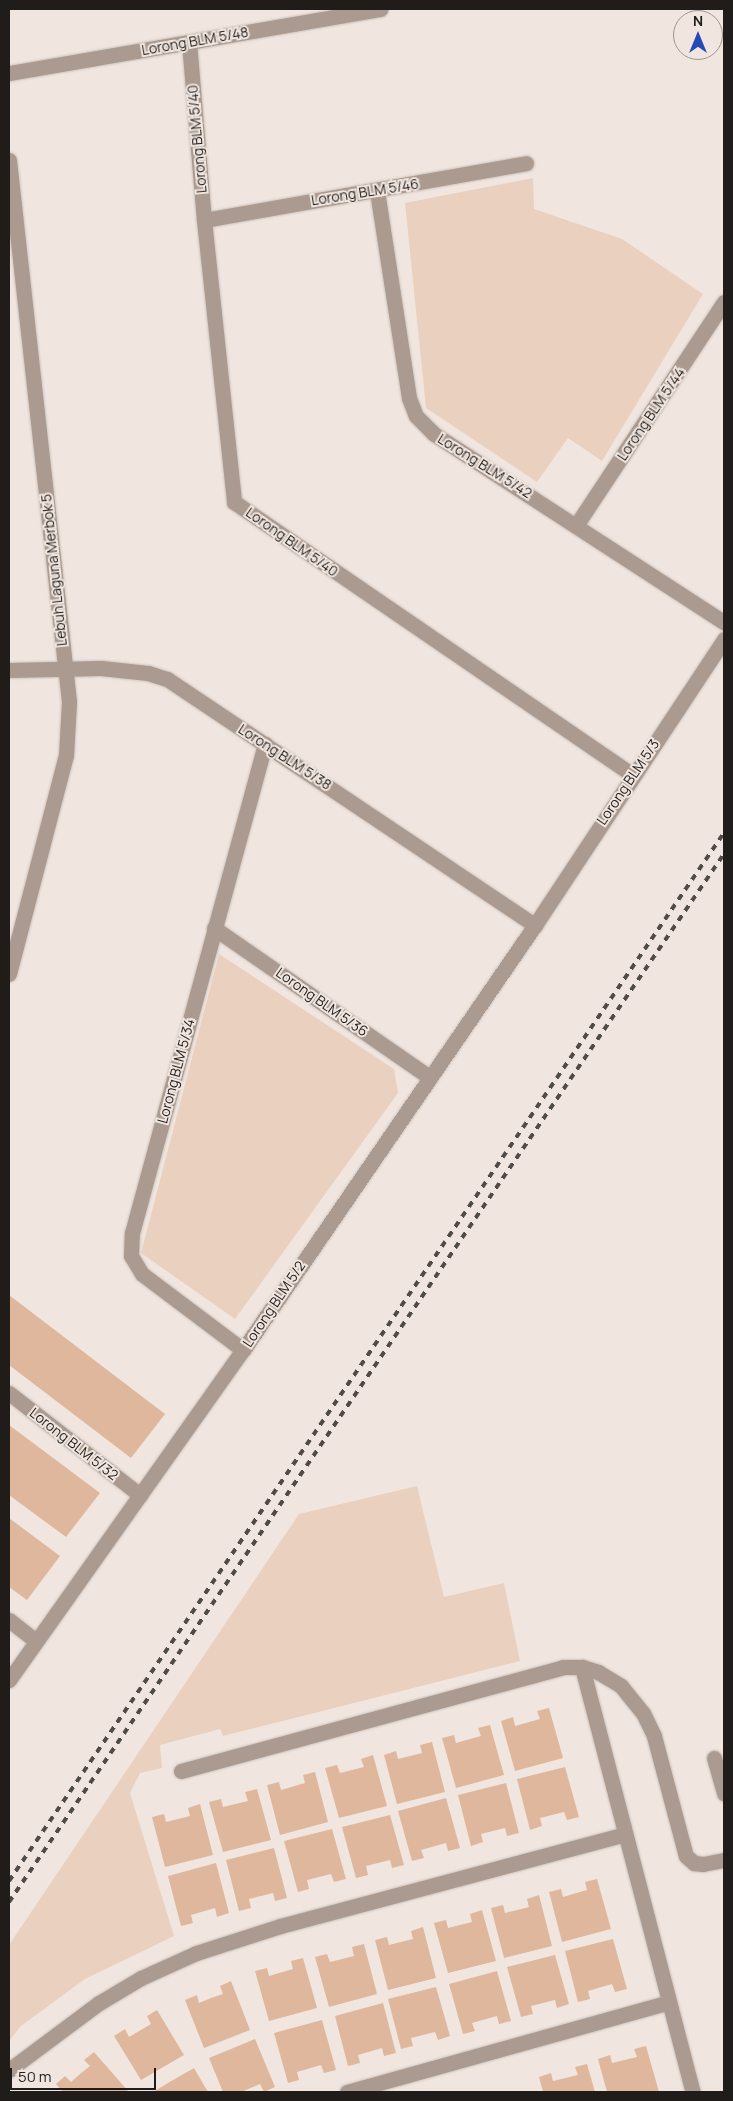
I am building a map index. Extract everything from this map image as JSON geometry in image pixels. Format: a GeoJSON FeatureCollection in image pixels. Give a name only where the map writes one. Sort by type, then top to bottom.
{"type":"FeatureCollection","features":[{"type":"Feature","properties":{"kind":"street","name":"Lorong BLM 5/48"},"geometry":{"type":"LineString","coordinates":[[9,73],[381,9]]}},
{"type":"Feature","properties":{"kind":"street","name":"Lorong BLM 5/40"},"geometry":{"type":"LineString","coordinates":[[189,42],[204,220],[234,502],[632,775]]}},
{"type":"Feature","properties":{"kind":"street","name":"Lebuh Laguna Merbok 5"},"geometry":{"type":"LineString","coordinates":[[9,160],[69,702],[66,755],[9,974]]}},
{"type":"Feature","properties":{"kind":"street","name":"Lorong BLM 5/46"},"geometry":{"type":"LineString","coordinates":[[204,220],[377,191],[526,163]]}},
{"type":"Feature","properties":{"kind":"street","name":"Lorong BLM 5/42"},"geometry":{"type":"LineString","coordinates":[[377,191],[408,398],[416,416],[434,434],[577,524],[724,622]]}},
{"type":"Feature","properties":{"kind":"street","name":"Lorong BLM 5/44"},"geometry":{"type":"LineString","coordinates":[[577,524],[724,302]]}},
{"type":"Feature","properties":{"kind":"street","name":"Lorong BLM 5/3"},"geometry":{"type":"LineString","coordinates":[[535,925],[632,775],[724,639]]}},
{"type":"Feature","properties":{"kind":"street","name":"Lorong BLM 5/38"},"geometry":{"type":"LineString","coordinates":[[9,670],[65,667],[158,675],[265,744],[535,925]]}},
{"type":"Feature","properties":{"kind":"street","name":"Lorong BLM 5/34"},"geometry":{"type":"LineString","coordinates":[[243,1350],[142,1274],[131,1256],[132,1233],[265,744]]}},
{"type":"Feature","properties":{"kind":"street","name":"Lorong BLM 5/2"},"geometry":{"type":"LineString","coordinates":[[9,1680],[243,1350],[428,1076],[535,925]]}},
{"type":"Feature","properties":{"kind":"street","name":"Lorong BLM 5/36"},"geometry":{"type":"LineString","coordinates":[[214,928],[428,1076]]}},
{"type":"Feature","properties":{"kind":"street","name":"Lorong BLM 5/32"},"geometry":{"type":"LineString","coordinates":[[9,1393],[140,1495]]}},
{"type":"Feature","properties":{"kind":"street"},"geometry":{"type":"LineString","coordinates":[[9,1620],[36,1641]]}},
{"type":"Feature","properties":{"kind":"street"},"geometry":{"type":"LineString","coordinates":[[181,1771],[563,1667],[582,1667],[598,1672],[621,1686],[643,1713],[654,1736],[686,1856],[694,1863],[724,1860]]}},
{"type":"Feature","properties":{"kind":"street"},"geometry":{"type":"LineString","coordinates":[[582,1667],[693,2092]]}},
{"type":"Feature","properties":{"kind":"street"},"geometry":{"type":"LineString","coordinates":[[714,1758],[724,1794]]}},
{"type":"Feature","properties":{"kind":"street"},"geometry":{"type":"LineString","coordinates":[[9,2070],[99,2002],[141,1978],[196,1953],[280,1926],[625,1834]]}},
{"type":"Feature","properties":{"kind":"street"},"geometry":{"type":"LineString","coordinates":[[347,2092],[669,2002]]}},
{"type":"Feature","properties":{"kind":"shaded area"},"geometry":{"type":"Polygon","coordinates":[[[533,178],[534,209],[622,239],[703,294],[602,461],[568,438],[537,482],[426,408],[405,203],[533,178]]]}},
{"type":"Feature","properties":{"kind":"shaded area"},"geometry":{"type":"Polygon","coordinates":[[[219,954],[394,1069],[398,1093],[235,1319],[141,1253],[219,954]]]}},
{"type":"Feature","properties":{"kind":"shaded area"},"geometry":{"type":"Polygon","coordinates":[[[417,1486],[444,1597],[504,1583],[520,1661],[223,1736],[220,1729],[160,1745],[162,1768],[140,1773],[130,1793],[174,1936],[85,1979],[21,2026],[9,2041],[9,1945],[299,1514],[417,1486]]]}},
{"type":"Feature","properties":{"kind":"building"},"geometry":{"type":"Polygon","coordinates":[[[9,1295],[165,1414],[131,1458],[9,1365],[9,1295]]]}},
{"type":"Feature","properties":{"kind":"building"},"geometry":{"type":"Polygon","coordinates":[[[9,1425],[100,1493],[66,1537],[9,1495],[9,1425]]]}},
{"type":"Feature","properties":{"kind":"building"},"geometry":{"type":"Polygon","coordinates":[[[9,1518],[60,1556],[27,1600],[9,1587],[9,1518]]]}},
{"type":"Feature","properties":{"kind":"building"},"geometry":{"type":"Polygon","coordinates":[[[549,1708],[563,1758],[515,1771],[501,1721],[513,1717],[515,1726],[540,1719],[537,1711],[549,1708]]]}},
{"type":"Feature","properties":{"kind":"building"},"geometry":{"type":"Polygon","coordinates":[[[490,1725],[504,1775],[456,1788],[442,1738],[454,1735],[456,1743],[481,1736],[478,1728],[490,1725]]]}},
{"type":"Feature","properties":{"kind":"building"},"geometry":{"type":"Polygon","coordinates":[[[432,1742],[445,1792],[397,1804],[384,1755],[396,1751],[398,1759],[422,1753],[420,1745],[432,1742]]]}},
{"type":"Feature","properties":{"kind":"building"},"geometry":{"type":"Polygon","coordinates":[[[373,1755],[387,1806],[339,1818],[325,1768],[337,1765],[340,1773],[364,1767],[361,1759],[373,1755]]]}},
{"type":"Feature","properties":{"kind":"building"},"geometry":{"type":"Polygon","coordinates":[[[565,1767],[579,1817],[567,1820],[564,1812],[540,1818],[542,1826],[530,1830],[517,1779],[565,1767]]]}},
{"type":"Feature","properties":{"kind":"building"},"geometry":{"type":"Polygon","coordinates":[[[315,1772],[328,1822],[280,1835],[267,1785],[279,1782],[281,1790],[305,1783],[303,1775],[315,1772]]]}},
{"type":"Feature","properties":{"kind":"building"},"geometry":{"type":"Polygon","coordinates":[[[506,1783],[519,1833],[507,1836],[505,1828],[481,1834],[483,1842],[471,1846],[458,1795],[506,1783]]]}},
{"type":"Feature","properties":{"kind":"building"},"geometry":{"type":"Polygon","coordinates":[[[257,1789],[271,1840],[223,1852],[209,1802],[221,1799],[223,1807],[248,1801],[245,1792],[257,1789]]]}},
{"type":"Feature","properties":{"kind":"building"},"geometry":{"type":"Polygon","coordinates":[[[446,1798],[460,1848],[448,1851],[446,1843],[421,1850],[424,1858],[412,1861],[398,1811],[446,1798]]]}},
{"type":"Feature","properties":{"kind":"building"},"geometry":{"type":"Polygon","coordinates":[[[200,1804],[213,1855],[165,1867],[152,1817],[164,1814],[166,1822],[190,1816],[188,1808],[200,1804]]]}},
{"type":"Feature","properties":{"kind":"building"},"geometry":{"type":"Polygon","coordinates":[[[390,1815],[404,1865],[392,1868],[390,1860],[366,1866],[368,1875],[356,1878],[342,1827],[390,1815]]]}},
{"type":"Feature","properties":{"kind":"building"},"geometry":{"type":"Polygon","coordinates":[[[332,1829],[346,1879],[334,1882],[331,1874],[307,1880],[309,1889],[298,1892],[284,1841],[332,1829]]]}},
{"type":"Feature","properties":{"kind":"building"},"geometry":{"type":"Polygon","coordinates":[[[274,1848],[287,1898],[275,1901],[273,1893],[249,1899],[251,1908],[239,1911],[226,1860],[274,1848]]]}},
{"type":"Feature","properties":{"kind":"building"},"geometry":{"type":"Polygon","coordinates":[[[216,1863],[229,1913],[217,1917],[215,1908],[191,1915],[193,1923],[181,1926],[168,1876],[216,1863]]]}},
{"type":"Feature","properties":{"kind":"building"},"geometry":{"type":"Polygon","coordinates":[[[597,1879],[611,1929],[562,1942],[549,1892],[561,1889],[563,1897],[587,1890],[585,1882],[597,1879]]]}},
{"type":"Feature","properties":{"kind":"building"},"geometry":{"type":"Polygon","coordinates":[[[539,1895],[552,1946],[504,1958],[491,1908],[503,1905],[505,1913],[529,1907],[527,1899],[539,1895]]]}},
{"type":"Feature","properties":{"kind":"building"},"geometry":{"type":"Polygon","coordinates":[[[482,1910],[496,1961],[448,1973],[434,1923],[446,1920],[448,1928],[472,1922],[470,1914],[482,1910]]]}},
{"type":"Feature","properties":{"kind":"building"},"geometry":{"type":"Polygon","coordinates":[[[423,1927],[436,1978],[388,1990],[375,1940],[387,1937],[389,1945],[413,1939],[411,1931],[423,1927]]]}},
{"type":"Feature","properties":{"kind":"building"},"geometry":{"type":"Polygon","coordinates":[[[613,1939],[627,1989],[615,1992],[612,1984],[588,1991],[590,1999],[578,2002],[565,1951],[613,1939]]]}},
{"type":"Feature","properties":{"kind":"building"},"geometry":{"type":"Polygon","coordinates":[[[364,1944],[377,1994],[329,2007],[315,1957],[327,1954],[330,1962],[354,1956],[352,1947],[364,1944]]]}},
{"type":"Feature","properties":{"kind":"building"},"geometry":{"type":"Polygon","coordinates":[[[555,1955],[569,2004],[557,2008],[555,2000],[531,2006],[533,2014],[521,2017],[507,1967],[555,1955]]]}},
{"type":"Feature","properties":{"kind":"building"},"geometry":{"type":"Polygon","coordinates":[[[303,1958],[317,2008],[269,2021],[255,1971],[267,1968],[269,1976],[293,1969],[291,1961],[303,1958]]]}},
{"type":"Feature","properties":{"kind":"building"},"geometry":{"type":"Polygon","coordinates":[[[497,1971],[511,2021],[499,2024],[497,2016],[472,2023],[475,2031],[463,2034],[449,1984],[497,1971]]]}},
{"type":"Feature","properties":{"kind":"building"},"geometry":{"type":"Polygon","coordinates":[[[231,1981],[250,2030],[204,2048],[185,2000],[197,1995],[199,2003],[223,1994],[220,1986],[231,1981]]]}},
{"type":"Feature","properties":{"kind":"building"},"geometry":{"type":"Polygon","coordinates":[[[436,1987],[450,2036],[438,2040],[435,2032],[411,2038],[413,2046],[401,2049],[388,1999],[436,1987]]]}},
{"type":"Feature","properties":{"kind":"building"},"geometry":{"type":"Polygon","coordinates":[[[383,2003],[396,2053],[384,2056],[382,2048],[358,2055],[360,2063],[348,2066],[335,2016],[383,2003]]]}},
{"type":"Feature","properties":{"kind":"building"},"geometry":{"type":"Polygon","coordinates":[[[157,2010],[184,2055],[141,2080],[114,2036],[125,2029],[129,2037],[151,2024],[147,2016],[157,2010]]]}},
{"type":"Feature","properties":{"kind":"building"},"geometry":{"type":"Polygon","coordinates":[[[322,2020],[336,2070],[324,2073],[321,2065],[297,2072],[299,2080],[288,2083],[274,2033],[322,2020]]]}},
{"type":"Feature","properties":{"kind":"building"},"geometry":{"type":"Polygon","coordinates":[[[255,2039],[275,2087],[264,2092],[260,2084],[241,2092],[223,2092],[209,2058],[255,2039]]]}},
{"type":"Feature","properties":{"kind":"building"},"geometry":{"type":"Polygon","coordinates":[[[646,2046],[659,2092],[607,2092],[598,2059],[610,2055],[612,2063],[637,2057],[634,2049],[646,2046]]]}},
{"type":"Feature","properties":{"kind":"building"},"geometry":{"type":"Polygon","coordinates":[[[94,2052],[127,2092],[63,2092],[56,2084],[65,2076],[71,2082],[90,2066],[84,2060],[94,2052]]]}},
{"type":"Feature","properties":{"kind":"building"},"geometry":{"type":"Polygon","coordinates":[[[587,2064],[595,2092],[543,2092],[539,2077],[551,2073],[553,2081],[578,2075],[575,2067],[587,2064]]]}},
{"type":"Feature","properties":{"kind":"building"},"geometry":{"type":"Polygon","coordinates":[[[194,2068],[208,2092],[153,2092],[173,2080],[194,2068]]]}},
{"type":"Feature","properties":{"kind":"railway"},"geometry":{"type":"LineString","coordinates":[[9,1881],[724,833]]}},
{"type":"Feature","properties":{"kind":"railway"},"geometry":{"type":"LineString","coordinates":[[9,1902],[724,854]]}}]}
